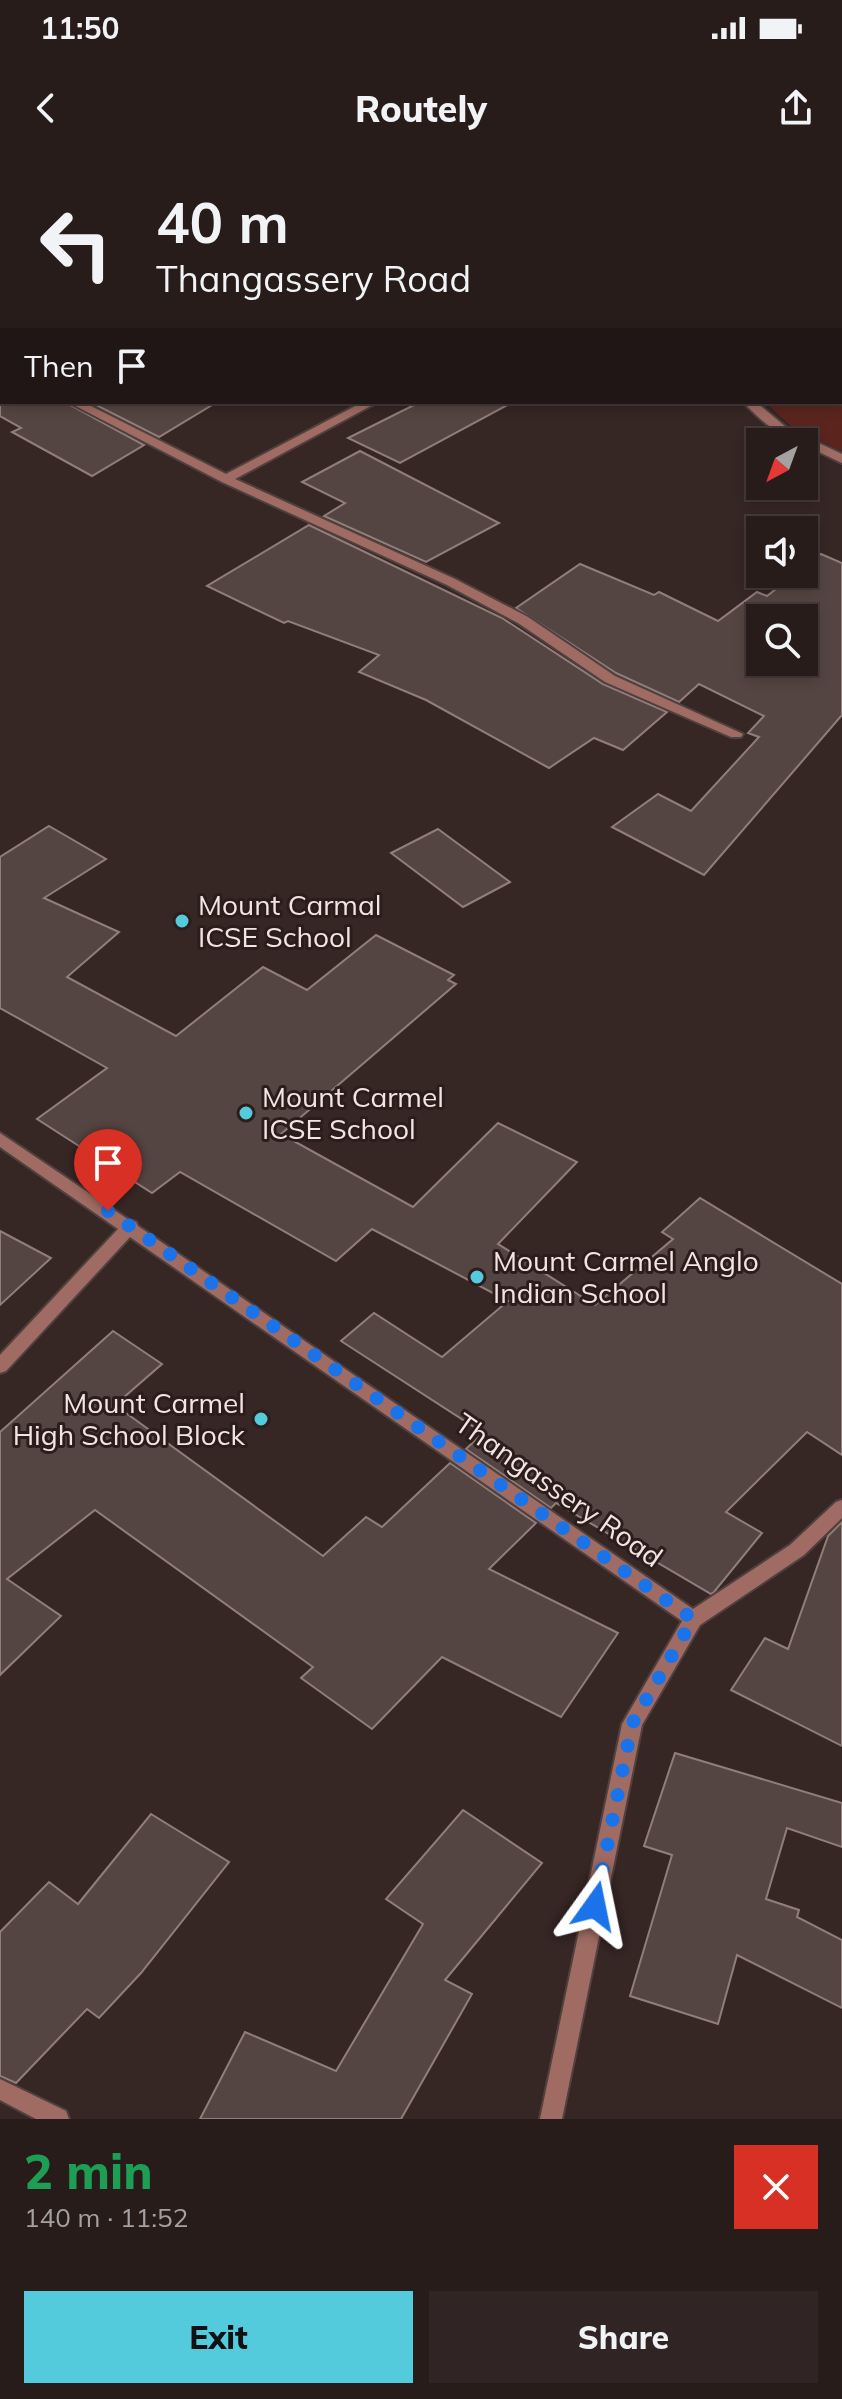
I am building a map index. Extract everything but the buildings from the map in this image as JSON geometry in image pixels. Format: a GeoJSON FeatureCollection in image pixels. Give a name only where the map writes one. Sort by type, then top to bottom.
{"type":"FeatureCollection","features":[{"type":"Feature","properties":{"kind":"street"},"geometry":{"type":"LineString","coordinates":[[78,404],[226,479],[451,582],[523,620],[610,679],[736,734]]}},
{"type":"Feature","properties":{"kind":"street"},"geometry":{"type":"LineString","coordinates":[[226,479],[368,404]]}},
{"type":"Feature","properties":{"kind":"street"},"geometry":{"type":"LineString","coordinates":[[751,404],[783,430],[842,459]]}},
{"type":"Feature","properties":{"kind":"street","name":"Thangassery Road"},"geometry":{"type":"LineString","coordinates":[[0,1139],[130,1226],[693,1619]]}},
{"type":"Feature","properties":{"kind":"street"},"geometry":{"type":"LineString","coordinates":[[0,1366],[130,1226]]}},
{"type":"Feature","properties":{"kind":"street"},"geometry":{"type":"LineString","coordinates":[[551,2119],[632,1724],[693,1619],[797,1550],[842,1507]]}},
{"type":"Feature","properties":{"kind":"street"},"geometry":{"type":"LineString","coordinates":[[0,2089],[58,2119]]}},
{"type":"Feature","properties":{"kind":"shaded area"},"geometry":{"type":"Polygon","coordinates":[[[767,404],[842,404],[842,451],[818,440],[818,428],[793,428],[767,404]]]}},
{"type":"Feature","properties":{"kind":"place","name":"Mount Carmal ICSE School"},"geometry":{"type":"Point","coordinates":[182,921]}},
{"type":"Feature","properties":{"kind":"place","name":"Mount Carmel ICSE School"},"geometry":{"type":"Point","coordinates":[246,1113]}},
{"type":"Feature","properties":{"kind":"place","name":"Mount Carmel Anglo Indian School"},"geometry":{"type":"Point","coordinates":[477,1277]}},
{"type":"Feature","properties":{"kind":"place","name":"Mount Carmel High School Block"},"geometry":{"type":"Point","coordinates":[261,1419]}},
{"type":"Feature","properties":{"kind":"route"},"geometry":{"type":"LineString","coordinates":[[108,1211],[693,1619],[632,1724],[595,1906]]}}]}
